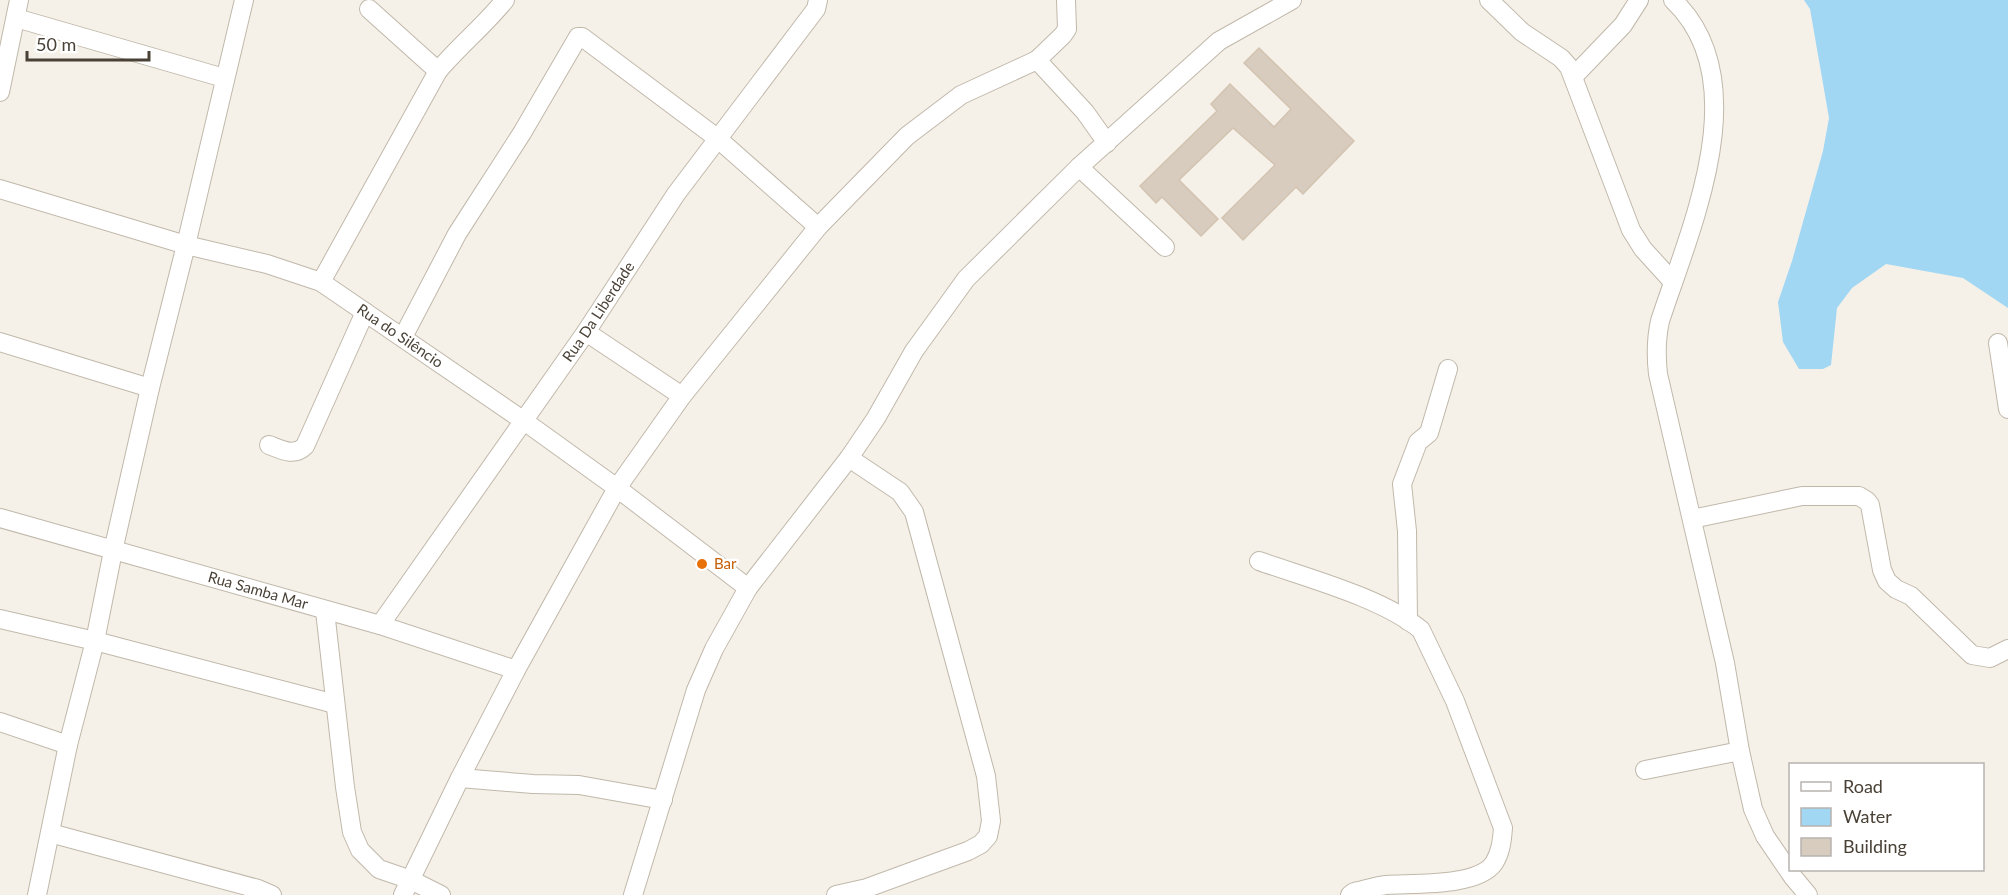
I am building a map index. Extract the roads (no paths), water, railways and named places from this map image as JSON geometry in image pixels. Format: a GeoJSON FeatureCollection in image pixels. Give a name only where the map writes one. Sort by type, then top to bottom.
{"type":"FeatureCollection","features":[{"type":"Feature","properties":{"kind":"street"},"geometry":{"type":"LineString","coordinates":[[0,92],[19,0]]}},
{"type":"Feature","properties":{"kind":"street"},"geometry":{"type":"LineString","coordinates":[[37,895],[68,744],[95,641],[150,388],[244,0]]}},
{"type":"Feature","properties":{"kind":"street"},"geometry":{"type":"LineString","coordinates":[[321,282],[438,71],[460,45],[490,18],[505,0]]}},
{"type":"Feature","properties":{"kind":"street","name":"Rua Da Liberdade"},"geometry":{"type":"LineString","coordinates":[[380,625],[586,332],[676,194],[816,9],[818,0]]}},
{"type":"Feature","properties":{"kind":"street"},"geometry":{"type":"LineString","coordinates":[[407,888],[516,670],[617,488],[682,396],[818,227],[907,136],[961,95],[1037,60],[1064,35],[1067,29],[1066,0]]}},
{"type":"Feature","properties":{"kind":"street"},"geometry":{"type":"LineString","coordinates":[[633,895],[696,690],[714,649],[748,588],[849,458],[876,418],[914,351],[966,279],[1079,167],[1219,41],[1292,0]]}},
{"type":"Feature","properties":{"kind":"street"},"geometry":{"type":"LineString","coordinates":[[1489,0],[1522,32],[1561,58],[1569,67],[1631,230],[1643,249],[1673,282]]}},
{"type":"Feature","properties":{"kind":"street"},"geometry":{"type":"LineString","coordinates":[[1574,76],[1623,25],[1639,0]]}},
{"type":"Feature","properties":{"kind":"street"},"geometry":{"type":"LineString","coordinates":[[1673,0],[1684,11],[1707,54],[1714,104],[1714,133],[1702,193],[1660,321],[1656,353],[1658,374],[1725,663],[1740,751],[1753,809],[1765,836],[1808,895]]}},
{"type":"Feature","properties":{"kind":"street"},"geometry":{"type":"LineString","coordinates":[[369,9],[438,71]]}},
{"type":"Feature","properties":{"kind":"street"},"geometry":{"type":"LineString","coordinates":[[16,18],[224,78]]}},
{"type":"Feature","properties":{"kind":"street"},"geometry":{"type":"LineString","coordinates":[[403,337],[457,234],[522,133],[578,37],[582,37],[717,138],[818,227]]}},
{"type":"Feature","properties":{"kind":"street"},"geometry":{"type":"LineString","coordinates":[[1037,60],[1085,112],[1107,143]]}},
{"type":"Feature","properties":{"kind":"street"},"geometry":{"type":"LineString","coordinates":[[1079,167],[1165,247]]}},
{"type":"Feature","properties":{"kind":"street","name":"Rua do Silêncio"},"geometry":{"type":"LineString","coordinates":[[0,189],[186,245],[267,264],[321,282],[524,421],[617,488],[748,588]]}},
{"type":"Feature","properties":{"kind":"street"},"geometry":{"type":"LineString","coordinates":[[269,445],[293,453],[300,452],[305,446],[365,312]]}},
{"type":"Feature","properties":{"kind":"street"},"geometry":{"type":"LineString","coordinates":[[586,332],[682,396]]}},
{"type":"Feature","properties":{"kind":"street"},"geometry":{"type":"LineString","coordinates":[[0,342],[150,388]]}},
{"type":"Feature","properties":{"kind":"street"},"geometry":{"type":"LineString","coordinates":[[1998,343],[2008,409]]}},
{"type":"Feature","properties":{"kind":"street"},"geometry":{"type":"LineString","coordinates":[[1408,621],[1407,531],[1402,484],[1418,442],[1429,433],[1448,369]]}},
{"type":"Feature","properties":{"kind":"street"},"geometry":{"type":"LineString","coordinates":[[836,895],[867,888],[968,851],[981,844],[988,836],[992,821],[980,750],[914,512],[900,492],[849,458]]}},
{"type":"Feature","properties":{"kind":"street"},"geometry":{"type":"LineString","coordinates":[[1692,519],[1802,496],[1859,496],[1870,505],[1882,570],[1887,580],[1896,589],[1911,596],[1972,655],[1990,658],[2008,649]]}},
{"type":"Feature","properties":{"kind":"street","name":"Rua Samba Mar"},"geometry":{"type":"LineString","coordinates":[[0,518],[380,625],[516,670]]}},
{"type":"Feature","properties":{"kind":"street"},"geometry":{"type":"LineString","coordinates":[[1259,561],[1374,602],[1421,630],[1455,701],[1503,828],[1502,846],[1493,865],[1479,875],[1464,880],[1415,885],[1384,885],[1350,895]]}},
{"type":"Feature","properties":{"kind":"street"},"geometry":{"type":"LineString","coordinates":[[325,611],[352,832],[360,850],[379,869],[407,888],[441,895]]}},
{"type":"Feature","properties":{"kind":"street"},"geometry":{"type":"LineString","coordinates":[[0,619],[95,641],[335,704]]}},
{"type":"Feature","properties":{"kind":"street"},"geometry":{"type":"LineString","coordinates":[[0,722],[68,744]]}},
{"type":"Feature","properties":{"kind":"street"},"geometry":{"type":"LineString","coordinates":[[1645,770],[1740,751]]}},
{"type":"Feature","properties":{"kind":"street"},"geometry":{"type":"LineString","coordinates":[[460,778],[579,785],[663,800]]}},
{"type":"Feature","properties":{"kind":"street"},"geometry":{"type":"LineString","coordinates":[[50,833],[258,889],[272,895]]}},
{"type":"Feature","properties":{"kind":"water"},"geometry":{"type":"Polygon","coordinates":[[[1804,0],[2008,0],[2008,308],[1963,278],[1886,264],[1852,288],[1837,308],[1831,365],[1823,369],[1799,369],[1783,342],[1778,302],[1823,151],[1829,118],[1810,9],[1804,0]]]}},
{"type":"Feature","properties":{"kind":"place","name":"Bar"},"geometry":{"type":"Point","coordinates":[702,564]}}]}
